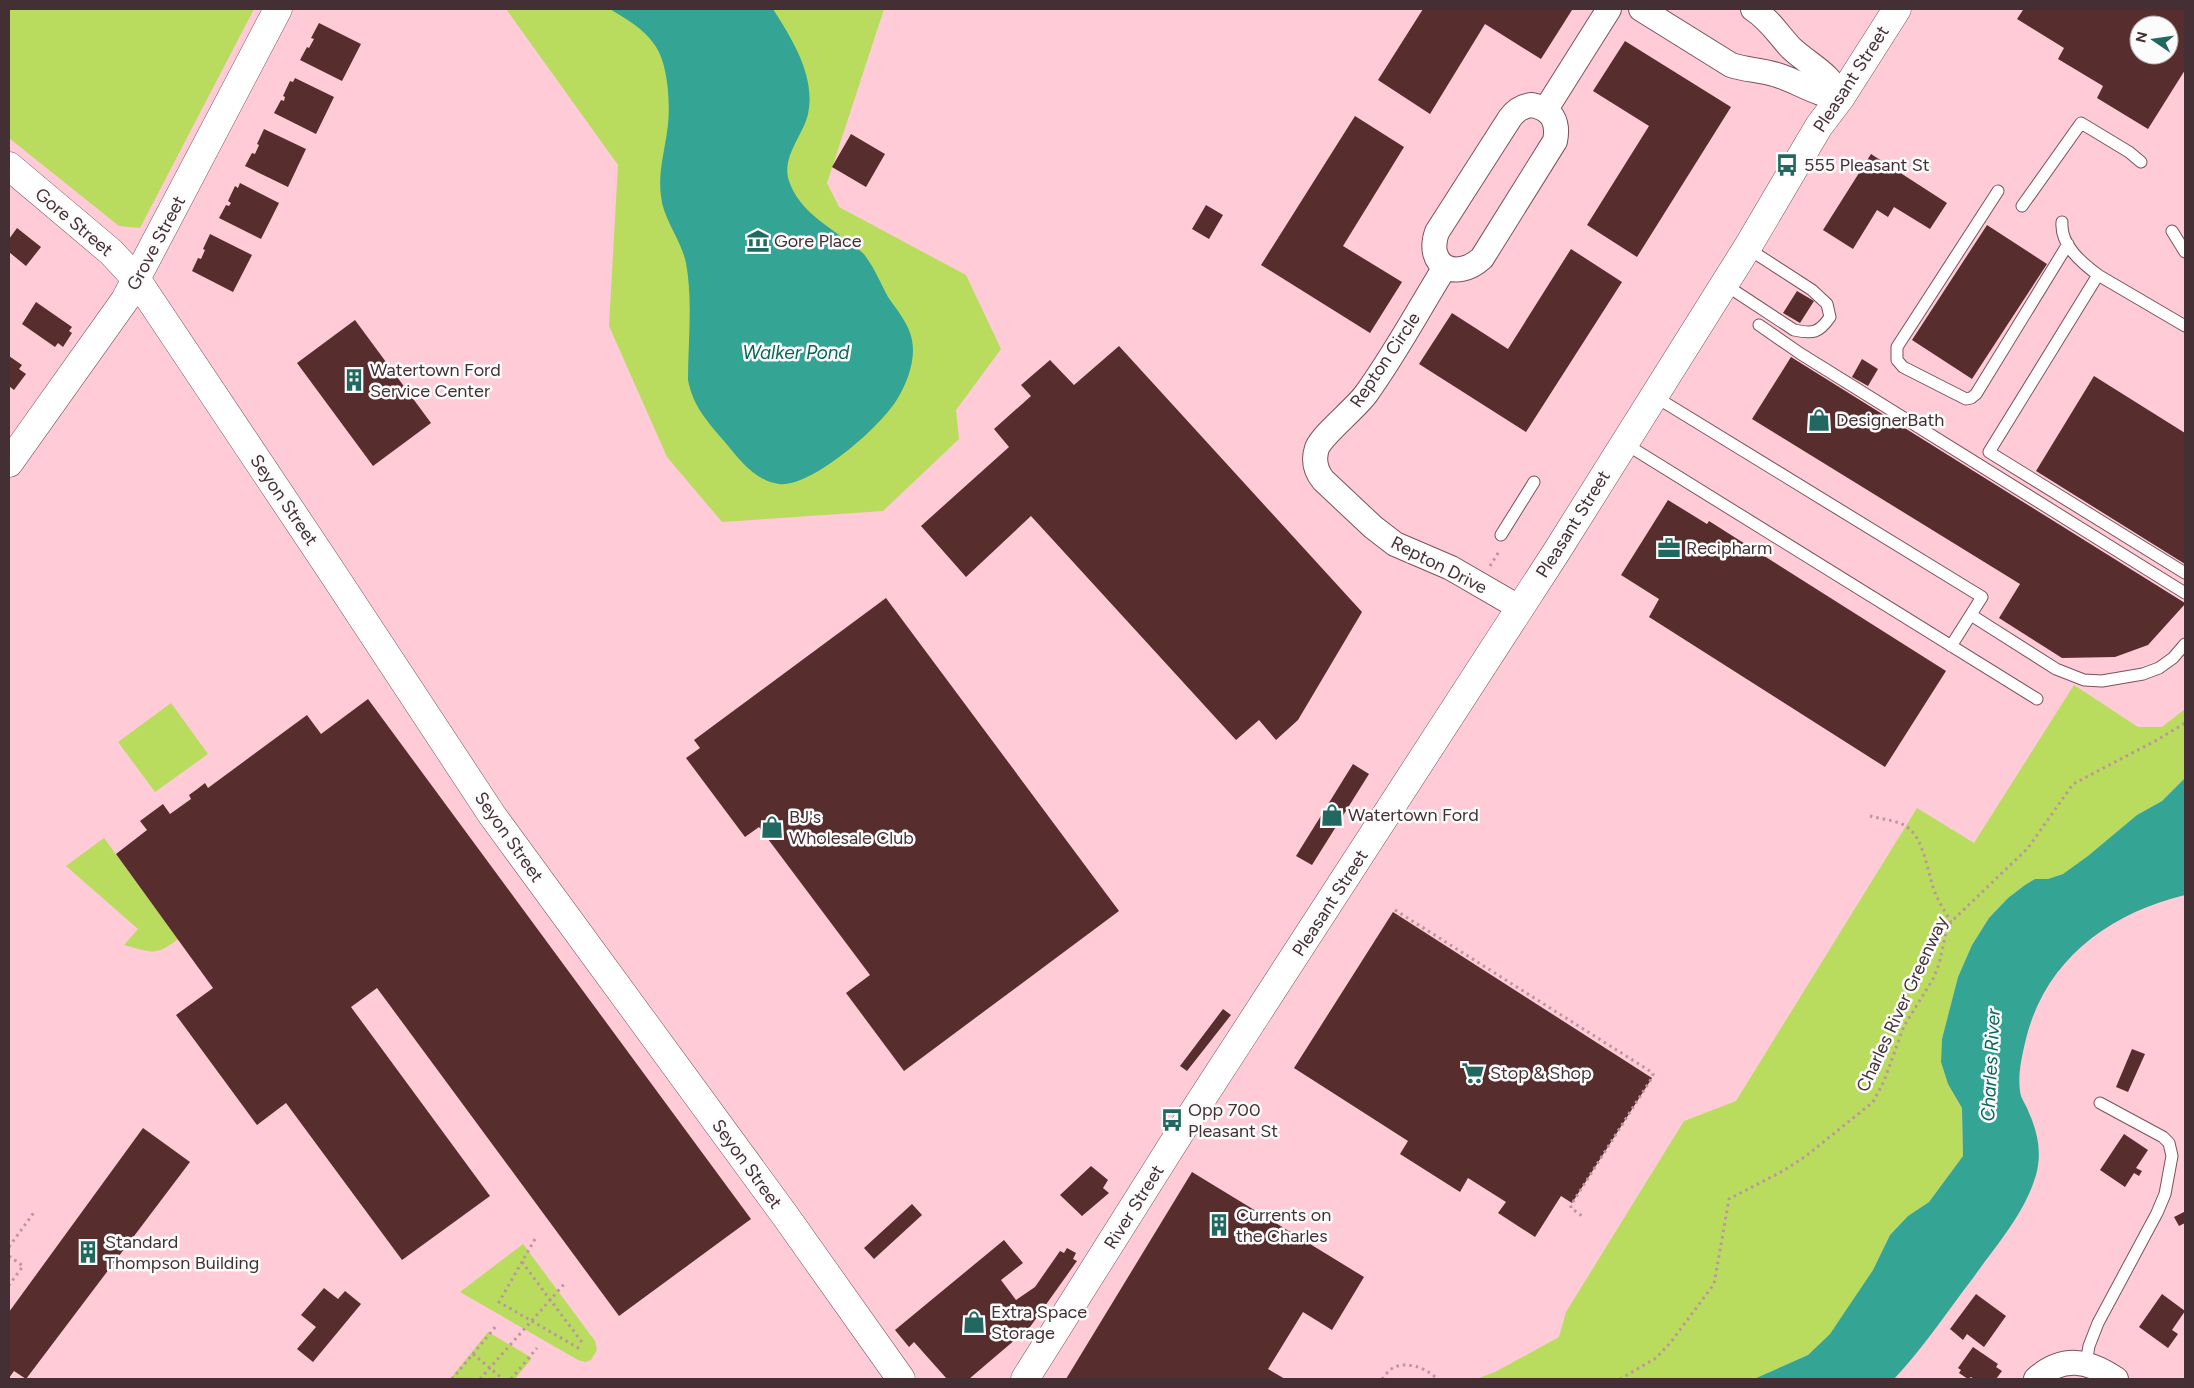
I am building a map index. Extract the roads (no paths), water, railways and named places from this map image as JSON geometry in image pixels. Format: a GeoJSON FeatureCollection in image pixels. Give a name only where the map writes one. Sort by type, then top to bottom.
{"type":"FeatureCollection","features":[{"type":"Feature","properties":{"kind":"street","name":"Grove Street"},"geometry":{"type":"LineString","coordinates":[[9,464],[104,331],[137,280],[278,9]]}},
{"type":"Feature","properties":{"kind":"street"},"geometry":{"type":"LineString","coordinates":[[1546,109],[1610,9]]}},
{"type":"Feature","properties":{"kind":"street"},"geometry":{"type":"LineString","coordinates":[[1641,9],[1731,65],[1742,69],[1775,74],[1818,93],[1841,97]]}},
{"type":"Feature","properties":{"kind":"street"},"geometry":{"type":"LineString","coordinates":[[1753,9],[1769,21],[1790,47],[1829,78],[1841,97]]}},
{"type":"Feature","properties":{"kind":"street","name":"Pleasant Street"},"geometry":{"type":"LineString","coordinates":[[1243,1036],[1520,608],[1747,248],[1820,126],[1841,97],[1897,9]]}},
{"type":"Feature","properties":{"kind":"street"},"geometry":{"type":"LineString","coordinates":[[1532,105],[1546,109],[1556,124],[1555,141],[1482,258],[1472,267],[1463,270],[1445,267],[1437,258],[1434,250],[1436,232],[1515,111],[1532,105]]}},
{"type":"Feature","properties":{"kind":"street","name":"Gore Street"},"geometry":{"type":"LineString","coordinates":[[9,166],[111,252],[137,280]]}},
{"type":"Feature","properties":{"kind":"street","name":"Repton Circle"},"geometry":{"type":"LineString","coordinates":[[1318,446],[1323,438],[1352,410],[1375,381],[1445,267]]}},
{"type":"Feature","properties":{"kind":"street","name":"Seyon Street"},"geometry":{"type":"LineString","coordinates":[[137,280],[497,822],[784,1214],[901,1379]]}},
{"type":"Feature","properties":{"kind":"street","name":"Repton Drive"},"geometry":{"type":"LineString","coordinates":[[1318,446],[1315,465],[1317,473],[1384,536],[1409,551],[1451,568],[1520,608]]}},
{"type":"Feature","properties":{"kind":"street","name":"River Street"},"geometry":{"type":"LineString","coordinates":[[1026,1379],[1243,1036]]}},
{"type":"Feature","properties":{"kind":"street"},"geometry":{"type":"LineString","coordinates":[[2036,1379],[2050,1369],[2060,1365],[2086,1363],[2101,1369],[2116,1379]]}},
{"type":"Feature","properties":{"kind":"lane"},"geometry":{"type":"LineString","coordinates":[[2022,206],[2081,123],[2129,152],[2141,162]]}},
{"type":"Feature","properties":{"kind":"lane"},"geometry":{"type":"LineString","coordinates":[[1998,191],[1897,347],[1897,360],[1902,367],[1966,399],[1971,398],[1976,394],[2068,244]]}},
{"type":"Feature","properties":{"kind":"lane"},"geometry":{"type":"LineString","coordinates":[[2062,222],[2062,234],[2075,255],[2098,275],[2185,326]]}},
{"type":"Feature","properties":{"kind":"lane"},"geometry":{"type":"LineString","coordinates":[[2172,231],[2185,252]]}},
{"type":"Feature","properties":{"kind":"lane"},"geometry":{"type":"LineString","coordinates":[[1724,284],[1794,330],[1808,333],[1822,329],[1830,317],[1828,304],[1812,290],[1747,248]]}},
{"type":"Feature","properties":{"kind":"lane"},"geometry":{"type":"LineString","coordinates":[[2098,275],[1989,452],[2185,573]]}},
{"type":"Feature","properties":{"kind":"lane"},"geometry":{"type":"LineString","coordinates":[[1759,325],[1801,354],[2185,593]]}},
{"type":"Feature","properties":{"kind":"lane"},"geometry":{"type":"LineString","coordinates":[[1654,396],[1982,597],[1951,646]]}},
{"type":"Feature","properties":{"kind":"lane"},"geometry":{"type":"LineString","coordinates":[[1624,443],[2038,699]]}},
{"type":"Feature","properties":{"kind":"lane"},"geometry":{"type":"LineString","coordinates":[[1501,535],[1534,482]]}},
{"type":"Feature","properties":{"kind":"lane"},"geometry":{"type":"LineString","coordinates":[[1971,614],[2056,668],[2084,680],[2102,681],[2143,674],[2159,668],[2173,658],[2185,644]]}},
{"type":"Feature","properties":{"kind":"lane"},"geometry":{"type":"LineString","coordinates":[[2086,1363],[2098,1323],[2162,1203],[2172,1156],[2169,1143],[2163,1137],[2100,1103]]}},
{"type":"Feature","properties":{"kind":"water","name":"Walker Pond"},"geometry":{"type":"Polygon","coordinates":[[[610,9],[773,9],[795,45],[809,86],[808,114],[790,155],[787,172],[789,181],[794,192],[808,211],[860,250],[865,256],[910,334],[913,348],[912,364],[900,394],[888,412],[844,454],[809,476],[793,483],[779,484],[770,482],[755,474],[712,427],[701,413],[693,398],[688,380],[690,307],[686,263],[684,254],[665,213],[660,188],[669,111],[666,74],[659,52],[650,38],[634,24],[610,9]]]}},
{"type":"Feature","properties":{"kind":"water","name":"Charles River"},"geometry":{"type":"Polygon","coordinates":[[[2185,778],[2185,895],[2156,903],[2130,915],[2105,929],[2082,946],[2063,966],[2047,988],[2034,1014],[2022,1056],[2019,1083],[2021,1096],[2037,1136],[2039,1151],[2038,1167],[2031,1190],[2017,1216],[2000,1241],[1925,1342],[1894,1379],[1754,1379],[1808,1355],[1830,1334],[1873,1270],[1890,1235],[1908,1216],[1929,1202],[1963,1156],[1962,1108],[1948,1084],[1941,1062],[1942,1039],[1958,977],[1972,945],[1989,918],[2008,898],[2035,879],[2048,879],[2063,874],[2088,856],[2137,815],[2162,801],[2185,778]]]}},
{"type":"Feature","properties":{"kind":"place","name":"555 Pleasant St"},"geometry":{"type":"Point","coordinates":[1787,165]}},
{"type":"Feature","properties":{"kind":"place","name":"Gore Place"},"geometry":{"type":"Point","coordinates":[758,241]}},
{"type":"Feature","properties":{"kind":"place","name":"Watertown Ford Service Center"},"geometry":{"type":"Point","coordinates":[354,380]}},
{"type":"Feature","properties":{"kind":"place","name":"DesignerBath"},"geometry":{"type":"Point","coordinates":[1819,420]}},
{"type":"Feature","properties":{"kind":"place","name":"Recipharm"},"geometry":{"type":"Point","coordinates":[1669,548]}},
{"type":"Feature","properties":{"kind":"place","name":"Watertown Ford"},"geometry":{"type":"Point","coordinates":[1332,815]}},
{"type":"Feature","properties":{"kind":"place","name":"BJ's Wholesale Club"},"geometry":{"type":"Point","coordinates":[772,827]}},
{"type":"Feature","properties":{"kind":"place","name":"Stop & Shop"},"geometry":{"type":"Point","coordinates":[1473,1073]}},
{"type":"Feature","properties":{"kind":"place","name":"Opp 700 Pleasant St"},"geometry":{"type":"Point","coordinates":[1172,1120]}},
{"type":"Feature","properties":{"kind":"place","name":"Currents on the Charles"},"geometry":{"type":"Point","coordinates":[1219,1225]}},
{"type":"Feature","properties":{"kind":"place","name":"Standard Thompson Building"},"geometry":{"type":"Point","coordinates":[88,1252]}},
{"type":"Feature","properties":{"kind":"place","name":"Extra Space Storage"},"geometry":{"type":"Point","coordinates":[974,1322]}}]}
